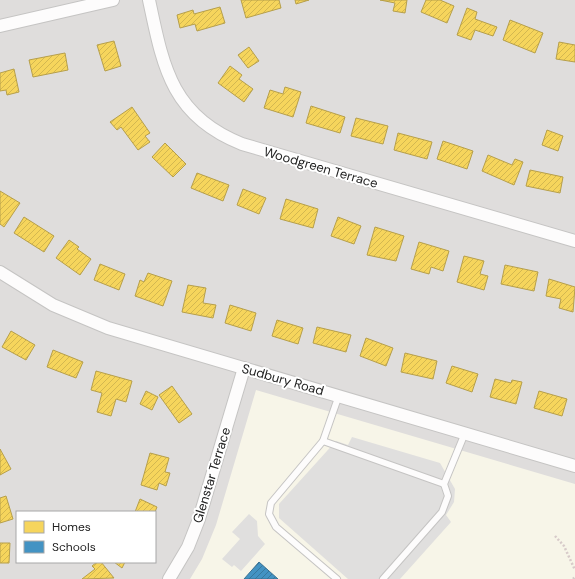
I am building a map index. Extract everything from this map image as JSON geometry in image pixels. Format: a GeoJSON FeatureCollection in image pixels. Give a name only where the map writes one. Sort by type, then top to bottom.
{"type":"FeatureCollection","features":[{"type":"Feature","properties":{"kind":"street"},"geometry":{"type":"LineString","coordinates":[[0,26],[113,0]]}},
{"type":"Feature","properties":{"kind":"street","name":"Woodgreen Terrace"},"geometry":{"type":"LineString","coordinates":[[149,0],[160,51],[170,79],[179,96],[206,124],[223,135],[242,144],[575,242]]}},
{"type":"Feature","properties":{"kind":"street","name":"Sudbury Road"},"geometry":{"type":"LineString","coordinates":[[0,272],[53,305],[86,320],[575,466]]}},
{"type":"Feature","properties":{"kind":"street","name":"Glenstar Terrace"},"geometry":{"type":"LineString","coordinates":[[169,579],[188,547],[199,519],[244,368]]}},
{"type":"Feature","properties":{"kind":"lane"},"geometry":{"type":"LineString","coordinates":[[337,579],[276,527],[269,514],[271,503],[323,441],[339,395]]}},
{"type":"Feature","properties":{"kind":"lane"},"geometry":{"type":"LineString","coordinates":[[383,579],[442,512],[448,496],[444,484],[465,433]]}},
{"type":"Feature","properties":{"kind":"lane"},"geometry":{"type":"LineString","coordinates":[[323,441],[444,484]]}},
{"type":"Feature","properties":{"kind":"path"},"geometry":{"type":"LineString","coordinates":[[555,536],[564,546],[575,570]]}},
{"type":"Feature","properties":{"kind":"shaded area"},"geometry":{"type":"Polygon","coordinates":[[[0,0],[575,0],[575,579],[0,579],[0,0]]]}},
{"type":"Feature","properties":{"kind":"shaded area"},"geometry":{"type":"Polygon","coordinates":[[[256,390],[575,484],[575,579],[190,579],[202,559],[216,525],[256,390]]]}},
{"type":"Feature","properties":{"kind":"shaded area"},"geometry":{"type":"Polygon","coordinates":[[[352,437],[440,463],[455,489],[454,502],[446,515],[451,522],[400,579],[348,579],[279,518],[279,504],[336,441],[348,445],[352,437]]]}},
{"type":"Feature","properties":{"kind":"shaded area"},"geometry":{"type":"Polygon","coordinates":[[[249,514],[257,521],[258,536],[265,544],[241,571],[234,565],[232,567],[222,559],[240,539],[232,532],[249,514]]]}},
{"type":"Feature","properties":{"kind":"building: Homes"},"geometry":{"type":"Polygon","coordinates":[[[241,0],[279,0],[281,8],[246,18],[241,0]]]}},
{"type":"Feature","properties":{"kind":"building: Homes"},"geometry":{"type":"Polygon","coordinates":[[[295,0],[309,0],[296,4],[295,0]]]}},
{"type":"Feature","properties":{"kind":"building: Homes"},"geometry":{"type":"Polygon","coordinates":[[[380,0],[407,0],[405,13],[393,11],[395,3],[380,0]]]}},
{"type":"Feature","properties":{"kind":"building: Homes"},"geometry":{"type":"Polygon","coordinates":[[[426,0],[440,0],[454,6],[447,23],[421,12],[426,0]]]}},
{"type":"Feature","properties":{"kind":"building: Homes"},"geometry":{"type":"Polygon","coordinates":[[[220,7],[225,23],[197,31],[195,24],[180,28],[177,15],[193,10],[194,14],[220,7]]]}},
{"type":"Feature","properties":{"kind":"building: Homes"},"geometry":{"type":"Polygon","coordinates":[[[467,8],[477,12],[475,19],[497,27],[493,36],[475,30],[471,40],[457,35],[467,8]]]}},
{"type":"Feature","properties":{"kind":"building: Homes"},"geometry":{"type":"Polygon","coordinates":[[[510,20],[543,33],[535,53],[503,40],[510,20]]]}},
{"type":"Feature","properties":{"kind":"building: Homes"},"geometry":{"type":"Polygon","coordinates":[[[114,41],[121,66],[105,71],[97,45],[114,41]]]}},
{"type":"Feature","properties":{"kind":"building: Homes"},"geometry":{"type":"Polygon","coordinates":[[[559,42],[575,45],[575,62],[556,59],[559,42]]]}},
{"type":"Feature","properties":{"kind":"building: Homes"},"geometry":{"type":"Polygon","coordinates":[[[249,47],[259,61],[248,68],[238,55],[249,47]]]}},
{"type":"Feature","properties":{"kind":"building: Homes"},"geometry":{"type":"Polygon","coordinates":[[[65,53],[68,70],[33,77],[29,60],[65,53]]]}},
{"type":"Feature","properties":{"kind":"building: Homes"},"geometry":{"type":"Polygon","coordinates":[[[230,66],[242,75],[239,79],[253,89],[244,102],[218,83],[230,66]]]}},
{"type":"Feature","properties":{"kind":"building: Homes"},"geometry":{"type":"Polygon","coordinates":[[[14,69],[19,92],[7,95],[6,90],[0,91],[0,73],[14,69]]]}},
{"type":"Feature","properties":{"kind":"building: Homes"},"geometry":{"type":"Polygon","coordinates":[[[285,87],[301,92],[293,117],[264,108],[270,90],[283,94],[285,87]]]}},
{"type":"Feature","properties":{"kind":"building: Homes"},"geometry":{"type":"Polygon","coordinates":[[[311,106],[345,117],[340,133],[306,123],[311,106]]]}},
{"type":"Feature","properties":{"kind":"building: Homes"},"geometry":{"type":"Polygon","coordinates":[[[132,107],[150,133],[145,136],[150,142],[138,150],[121,127],[117,130],[110,122],[132,107]]]}},
{"type":"Feature","properties":{"kind":"building: Homes"},"geometry":{"type":"Polygon","coordinates":[[[356,118],[388,126],[383,144],[351,136],[356,118]]]}},
{"type":"Feature","properties":{"kind":"building: Homes"},"geometry":{"type":"Polygon","coordinates":[[[547,130],[563,136],[558,151],[542,145],[547,130]]]}},
{"type":"Feature","properties":{"kind":"building: Homes"},"geometry":{"type":"Polygon","coordinates":[[[398,133],[432,142],[427,159],[394,150],[398,133]]]}},
{"type":"Feature","properties":{"kind":"building: Homes"},"geometry":{"type":"Polygon","coordinates":[[[443,141],[473,151],[467,169],[437,159],[443,141]]]}},
{"type":"Feature","properties":{"kind":"building: Homes"},"geometry":{"type":"Polygon","coordinates":[[[165,143],[186,164],[173,177],[152,157],[165,143]]]}},
{"type":"Feature","properties":{"kind":"building: Homes"},"geometry":{"type":"Polygon","coordinates":[[[488,155],[512,165],[515,159],[523,162],[514,185],[482,171],[488,155]]]}},
{"type":"Feature","properties":{"kind":"building: Homes"},"geometry":{"type":"Polygon","coordinates":[[[530,170],[563,177],[560,193],[526,186],[530,170]]]}},
{"type":"Feature","properties":{"kind":"building: Homes"},"geometry":{"type":"Polygon","coordinates":[[[197,173],[229,185],[223,201],[191,188],[197,173]]]}},
{"type":"Feature","properties":{"kind":"building: Homes"},"geometry":{"type":"Polygon","coordinates":[[[243,189],[266,198],[259,214],[237,205],[243,189]]]}},
{"type":"Feature","properties":{"kind":"building: Homes"},"geometry":{"type":"Polygon","coordinates":[[[0,191],[20,203],[4,227],[0,224],[0,191]]]}},
{"type":"Feature","properties":{"kind":"building: Homes"},"geometry":{"type":"Polygon","coordinates":[[[286,199],[318,209],[313,228],[280,219],[286,199]]]}},
{"type":"Feature","properties":{"kind":"building: Homes"},"geometry":{"type":"Polygon","coordinates":[[[24,217],[54,236],[44,252],[14,233],[24,217]]]}},
{"type":"Feature","properties":{"kind":"building: Homes"},"geometry":{"type":"Polygon","coordinates":[[[338,217],[361,226],[354,244],[331,236],[338,217]]]}},
{"type":"Feature","properties":{"kind":"building: Homes"},"geometry":{"type":"Polygon","coordinates":[[[375,227],[404,236],[396,261],[367,255],[375,227]]]}},
{"type":"Feature","properties":{"kind":"building: Homes"},"geometry":{"type":"Polygon","coordinates":[[[69,240],[79,247],[77,249],[91,259],[80,275],[56,258],[69,240]]]}},
{"type":"Feature","properties":{"kind":"building: Homes"},"geometry":{"type":"Polygon","coordinates":[[[419,242],[449,251],[443,271],[431,267],[429,274],[411,269],[419,242]]]}},
{"type":"Feature","properties":{"kind":"building: Homes"},"geometry":{"type":"Polygon","coordinates":[[[464,256],[484,261],[480,274],[488,276],[484,290],[457,282],[464,256]]]}},
{"type":"Feature","properties":{"kind":"building: Homes"},"geometry":{"type":"Polygon","coordinates":[[[100,264],[125,274],[119,290],[94,280],[100,264]]]}},
{"type":"Feature","properties":{"kind":"building: Homes"},"geometry":{"type":"Polygon","coordinates":[[[505,265],[538,272],[534,291],[501,284],[505,265]]]}},
{"type":"Feature","properties":{"kind":"building: Homes"},"geometry":{"type":"Polygon","coordinates":[[[148,273],[172,281],[163,306],[135,296],[140,280],[144,282],[148,273]]]}},
{"type":"Feature","properties":{"kind":"building: Homes"},"geometry":{"type":"Polygon","coordinates":[[[549,279],[575,287],[573,312],[559,308],[561,299],[546,296],[549,279]]]}},
{"type":"Feature","properties":{"kind":"building: Homes"},"geometry":{"type":"Polygon","coordinates":[[[188,285],[206,288],[203,303],[216,305],[213,318],[182,312],[188,285]]]}},
{"type":"Feature","properties":{"kind":"building: Homes"},"geometry":{"type":"Polygon","coordinates":[[[230,305],[256,313],[251,331],[225,323],[230,305]]]}},
{"type":"Feature","properties":{"kind":"building: Homes"},"geometry":{"type":"Polygon","coordinates":[[[277,320],[303,328],[298,344],[272,336],[277,320]]]}},
{"type":"Feature","properties":{"kind":"building: Homes"},"geometry":{"type":"Polygon","coordinates":[[[317,327],[351,335],[346,352],[313,343],[317,327]]]}},
{"type":"Feature","properties":{"kind":"building: Homes"},"geometry":{"type":"Polygon","coordinates":[[[11,331],[35,345],[26,360],[2,347],[11,331]]]}},
{"type":"Feature","properties":{"kind":"building: Homes"},"geometry":{"type":"Polygon","coordinates":[[[366,338],[393,348],[386,366],[360,356],[366,338]]]}},
{"type":"Feature","properties":{"kind":"building: Homes"},"geometry":{"type":"Polygon","coordinates":[[[53,350],[83,362],[76,378],[47,367],[53,350]]]}},
{"type":"Feature","properties":{"kind":"building: Homes"},"geometry":{"type":"Polygon","coordinates":[[[405,353],[437,361],[433,379],[401,372],[405,353]]]}},
{"type":"Feature","properties":{"kind":"building: Homes"},"geometry":{"type":"Polygon","coordinates":[[[452,366],[478,374],[472,392],[446,383],[452,366]]]}},
{"type":"Feature","properties":{"kind":"building: Homes"},"geometry":{"type":"Polygon","coordinates":[[[96,371],[132,381],[126,402],[116,399],[111,416],[97,412],[102,393],[91,390],[96,371]]]}},
{"type":"Feature","properties":{"kind":"building: Homes"},"geometry":{"type":"Polygon","coordinates":[[[495,379],[511,383],[512,380],[522,382],[516,404],[490,397],[495,379]]]}},
{"type":"Feature","properties":{"kind":"building: Homes"},"geometry":{"type":"Polygon","coordinates":[[[172,386],[192,414],[179,423],[159,395],[172,386]]]}},
{"type":"Feature","properties":{"kind":"building: Homes"},"geometry":{"type":"Polygon","coordinates":[[[146,391],[158,397],[152,410],[140,404],[146,391]]]}},
{"type":"Feature","properties":{"kind":"building: Homes"},"geometry":{"type":"Polygon","coordinates":[[[539,391],[567,399],[562,416],[534,408],[539,391]]]}},
{"type":"Feature","properties":{"kind":"building: Homes"},"geometry":{"type":"Polygon","coordinates":[[[0,449],[11,469],[0,475],[0,449]]]}},
{"type":"Feature","properties":{"kind":"building: Homes"},"geometry":{"type":"Polygon","coordinates":[[[150,453],[169,458],[165,472],[170,473],[166,486],[159,483],[157,490],[141,485],[150,453]]]}},
{"type":"Feature","properties":{"kind":"building: Homes"},"geometry":{"type":"Polygon","coordinates":[[[6,496],[13,519],[0,523],[0,498],[6,496]]]}},
{"type":"Feature","properties":{"kind":"building: Homes"},"geometry":{"type":"Polygon","coordinates":[[[140,499],[157,507],[155,511],[135,511],[140,499]]]}},
{"type":"Feature","properties":{"kind":"building: Homes"},"geometry":{"type":"Polygon","coordinates":[[[0,543],[10,543],[9,563],[0,563],[0,543]]]}},
{"type":"Feature","properties":{"kind":"building: Homes"},"geometry":{"type":"Polygon","coordinates":[[[96,563],[102,563],[114,578],[82,579],[95,569],[92,566],[96,563]]]}},
{"type":"Feature","properties":{"kind":"building: Homes"},"geometry":{"type":"Polygon","coordinates":[[[115,563],[124,563],[122,568],[115,563]]]}},
{"type":"Feature","properties":{"kind":"building: Schools"},"geometry":{"type":"Polygon","coordinates":[[[259,562],[278,579],[244,579],[259,562]]]}}]}
